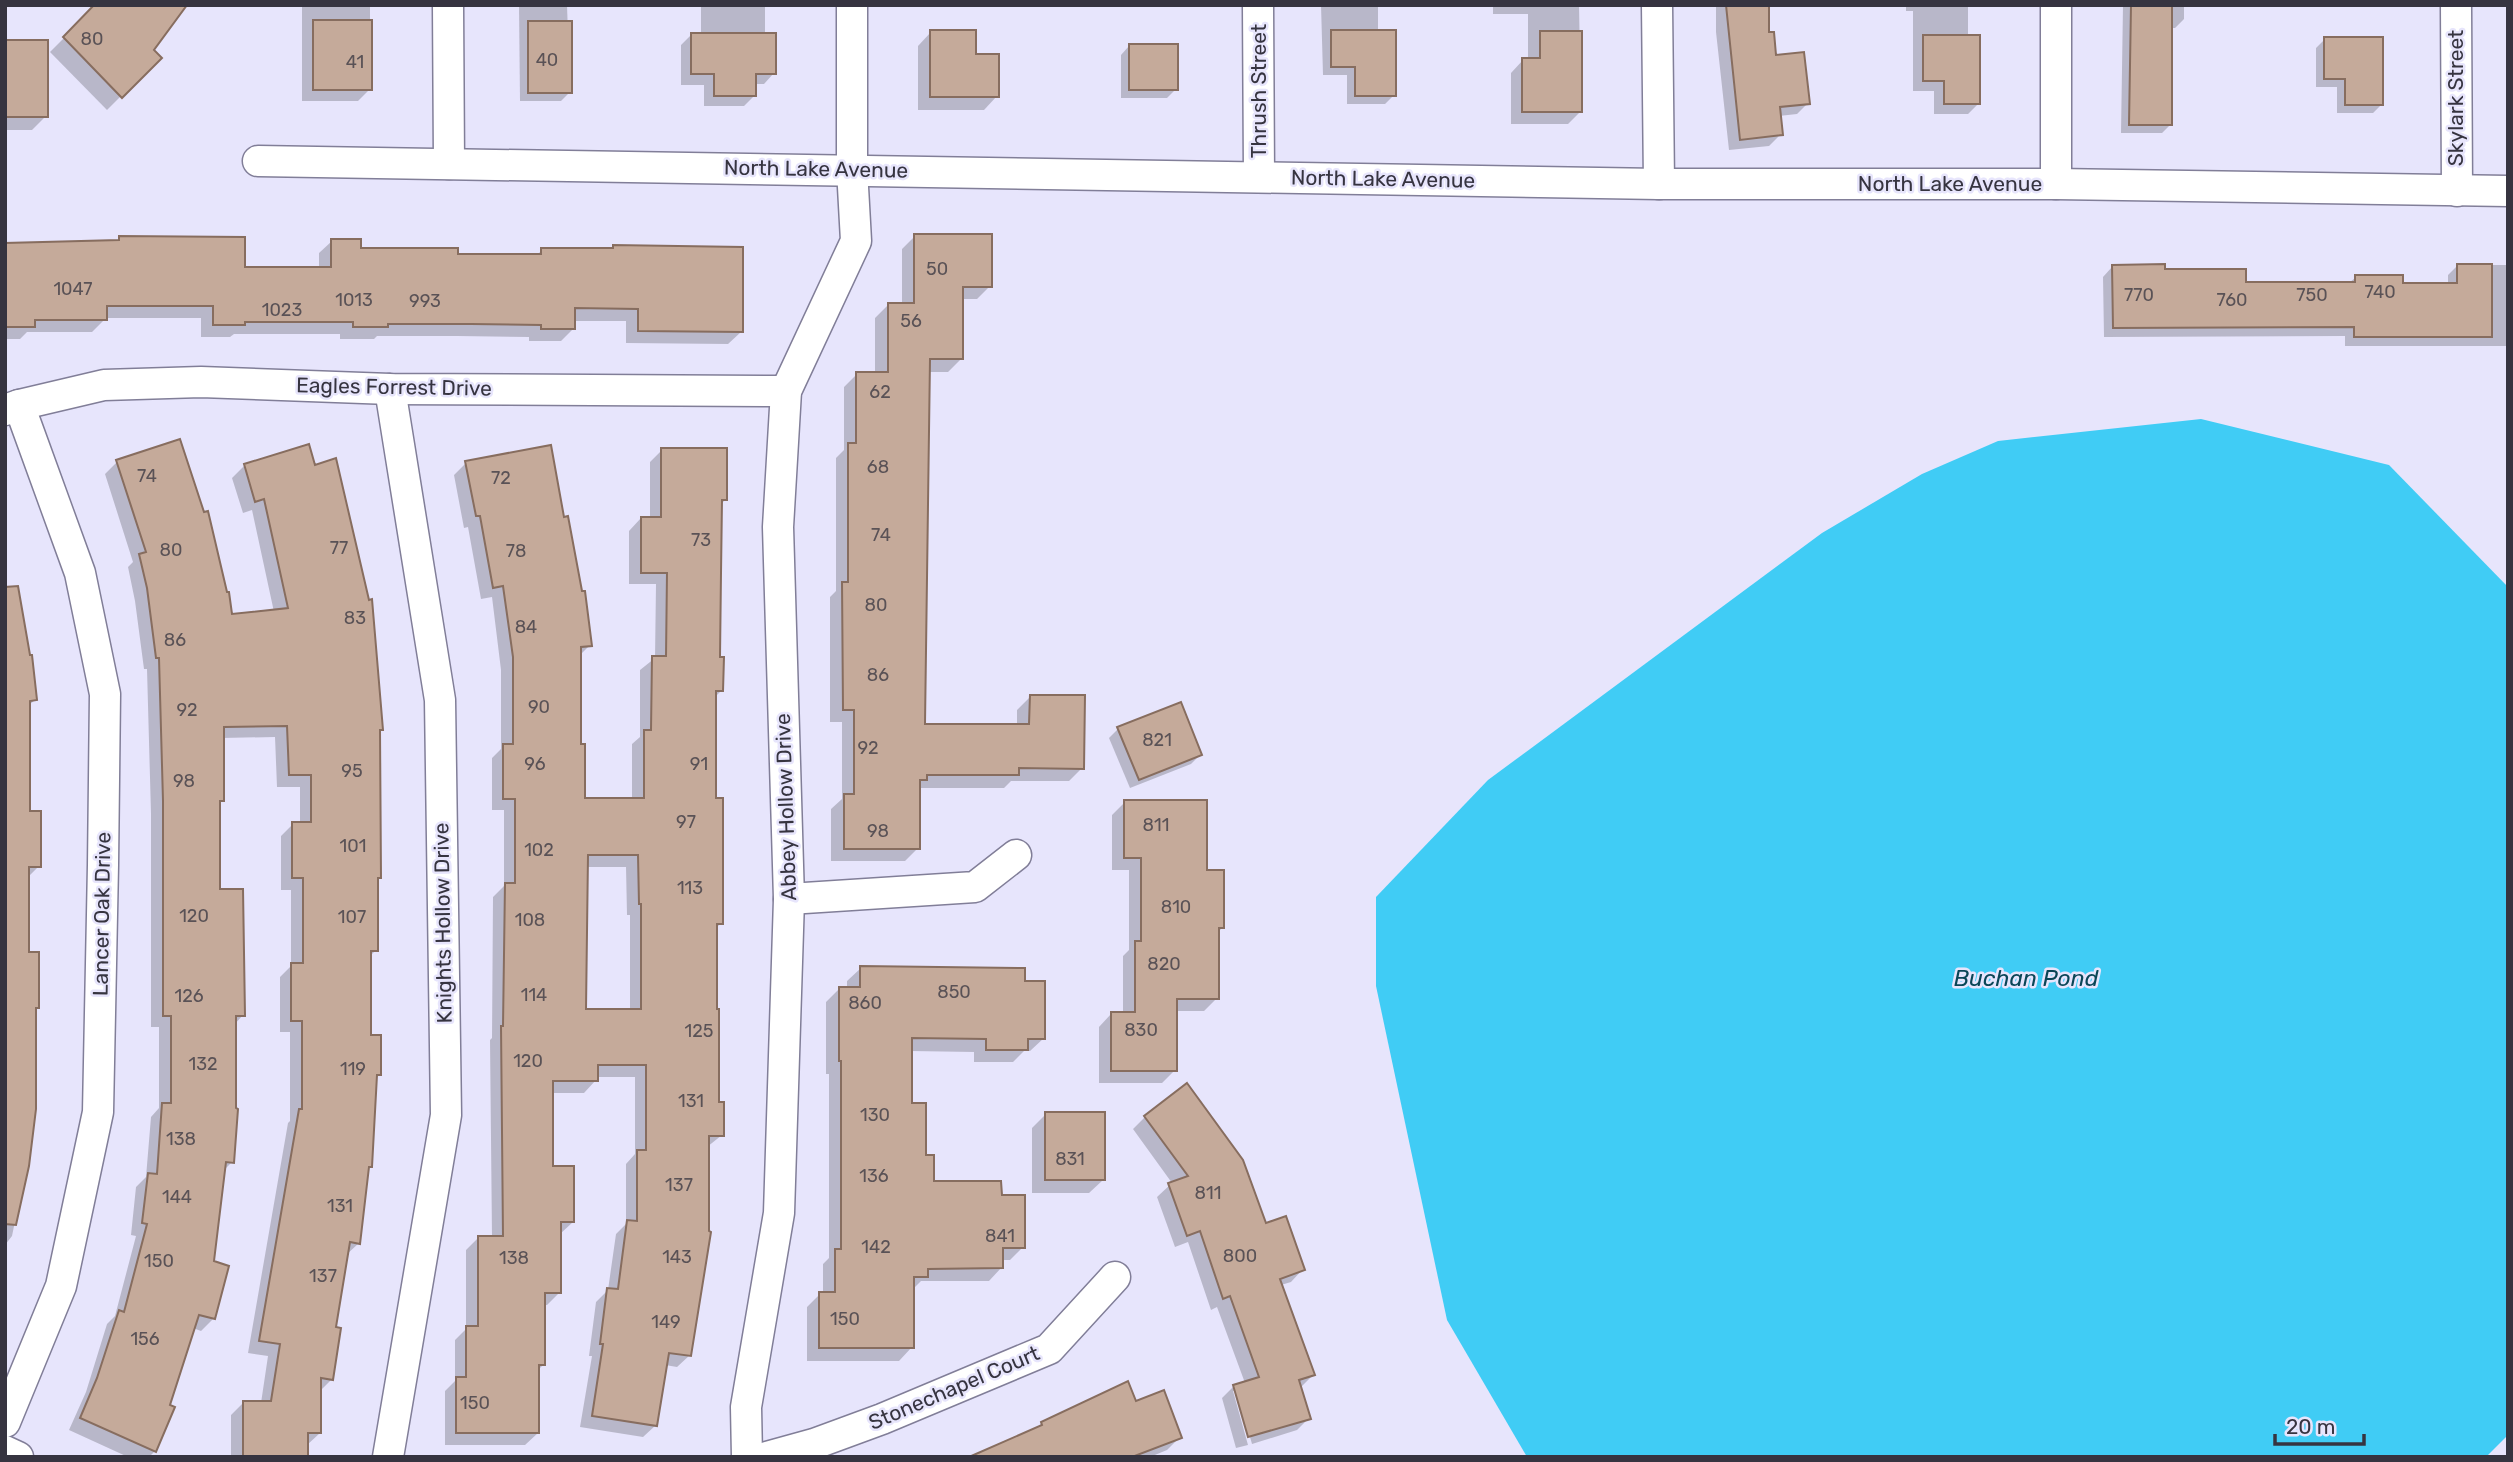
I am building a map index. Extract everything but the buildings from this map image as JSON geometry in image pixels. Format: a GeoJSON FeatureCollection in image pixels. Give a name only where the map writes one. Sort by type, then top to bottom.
{"type":"FeatureCollection","features":[{"type":"Feature","properties":{"kind":"street"},"geometry":{"type":"LineString","coordinates":[[449,5],[449,164]]}},
{"type":"Feature","properties":{"kind":"street","name":"Abbey Hollow Drive"},"geometry":{"type":"LineString","coordinates":[[747,1457],[746,1407],[779,1213],[789,899],[778,527],[786,391],[856,242],[852,169],[852,5]]}},
{"type":"Feature","properties":{"kind":"street","name":"Thrush Street"},"geometry":{"type":"LineString","coordinates":[[1258,5],[1259,177]]}},
{"type":"Feature","properties":{"kind":"street"},"geometry":{"type":"LineString","coordinates":[[1657,5],[1659,184]]}},
{"type":"Feature","properties":{"kind":"street"},"geometry":{"type":"LineString","coordinates":[[2056,5],[2056,184]]}},
{"type":"Feature","properties":{"kind":"street","name":"Skylark Street"},"geometry":{"type":"LineString","coordinates":[[2456,5],[2457,191]]}},
{"type":"Feature","properties":{"kind":"street","name":"North Lake Avenue"},"geometry":{"type":"LineString","coordinates":[[258,161],[1659,184],[2056,184],[2508,191]]}},
{"type":"Feature","properties":{"kind":"street","name":"Eagles Forrest Drive"},"geometry":{"type":"LineString","coordinates":[[12,407],[104,384],[201,382],[390,389],[786,391]]}},
{"type":"Feature","properties":{"kind":"street","name":"Knights Hollow Drive"},"geometry":{"type":"LineString","coordinates":[[388,1457],[446,1115],[440,700],[390,389]]}},
{"type":"Feature","properties":{"kind":"street","name":"Lancer Oak Drive"},"geometry":{"type":"LineString","coordinates":[[5,1422],[61,1286],[97,1112],[104,851],[105,694],[80,573],[12,407]]}},
{"type":"Feature","properties":{"kind":"street"},"geometry":{"type":"LineString","coordinates":[[789,899],[975,887],[1016,855]]}},
{"type":"Feature","properties":{"kind":"street","name":"Stonechapel Court"},"geometry":{"type":"LineString","coordinates":[[767,1457],[814,1444],[882,1419],[1049,1349],[1115,1277]]}},
{"type":"Feature","properties":{"kind":"street"},"geometry":{"type":"LineString","coordinates":[[5,1451],[18,1457]]}},
{"type":"Feature","properties":{"kind":"water","name":"Buchan Pond"},"geometry":{"type":"Polygon","coordinates":[[[2201,419],[2389,465],[2508,587],[2508,1435],[2486,1457],[1527,1457],[1447,1320],[1376,986],[1376,897],[1488,780],[1822,533],[1922,474],[1998,441],[2201,419]]]}}]}
